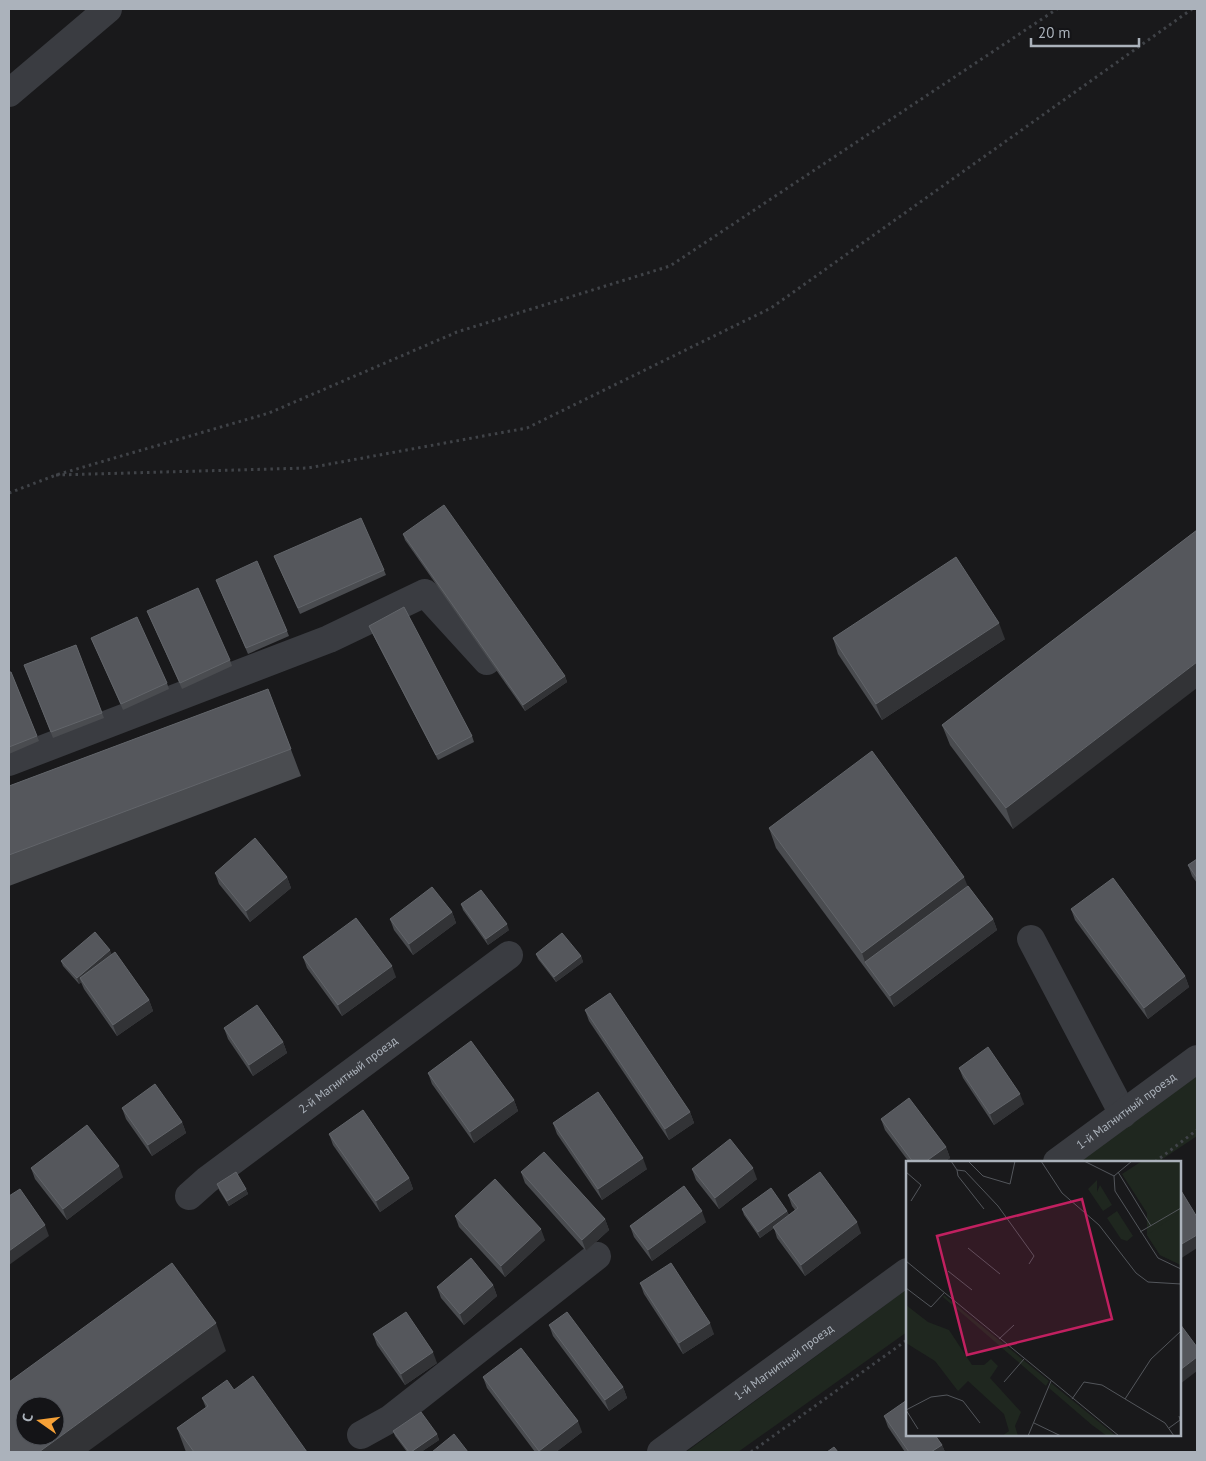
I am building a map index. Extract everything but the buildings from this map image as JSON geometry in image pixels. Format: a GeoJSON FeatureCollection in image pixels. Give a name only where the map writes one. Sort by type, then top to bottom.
{"type":"FeatureCollection","features":[{"type":"Feature","properties":{"kind":"street"},"geometry":{"type":"LineString","coordinates":[[9,93],[108,9]]}},
{"type":"Feature","properties":{"kind":"street"},"geometry":{"type":"LineString","coordinates":[[9,762],[330,639],[425,593],[487,661]]}},
{"type":"Feature","properties":{"kind":"street"},"geometry":{"type":"LineString","coordinates":[[1031,940],[1123,1114]]}},
{"type":"Feature","properties":{"kind":"street","name":"2-й Магнитный проезд"},"geometry":{"type":"LineString","coordinates":[[189,1196],[207,1180],[509,955]]}},
{"type":"Feature","properties":{"kind":"street","name":"1-й Магнитный проезд"},"geometry":{"type":"LineString","coordinates":[[1057,1161],[1197,1059]]}},
{"type":"Feature","properties":{"kind":"street"},"geometry":{"type":"LineString","coordinates":[[360,1436],[390,1419],[597,1256]]}},
{"type":"Feature","properties":{"kind":"street","name":"1-й Магнитный проезд"},"geometry":{"type":"LineString","coordinates":[[661,1452],[906,1273]]}},
{"type":"Feature","properties":{"kind":"path"},"geometry":{"type":"LineString","coordinates":[[9,493],[56,475],[269,413],[457,332],[670,266],[1057,9]]}},
{"type":"Feature","properties":{"kind":"path"},"geometry":{"type":"LineString","coordinates":[[56,475],[308,468],[527,428],[771,308],[1192,9]]}},
{"type":"Feature","properties":{"kind":"path"},"geometry":{"type":"LineString","coordinates":[[1156,1161],[1197,1130]]}},
{"type":"Feature","properties":{"kind":"path"},"geometry":{"type":"LineString","coordinates":[[751,1452],[906,1341]]}},
{"type":"Feature","properties":{"kind":"shaded area"},"geometry":{"type":"Polygon","coordinates":[[[1197,1076],[1197,1136],[1160,1161],[1081,1161],[1197,1076]]]}},
{"type":"Feature","properties":{"kind":"shaded area"},"geometry":{"type":"Polygon","coordinates":[[[906,1290],[906,1333],[738,1452],[686,1452],[906,1290]]]}}]}
